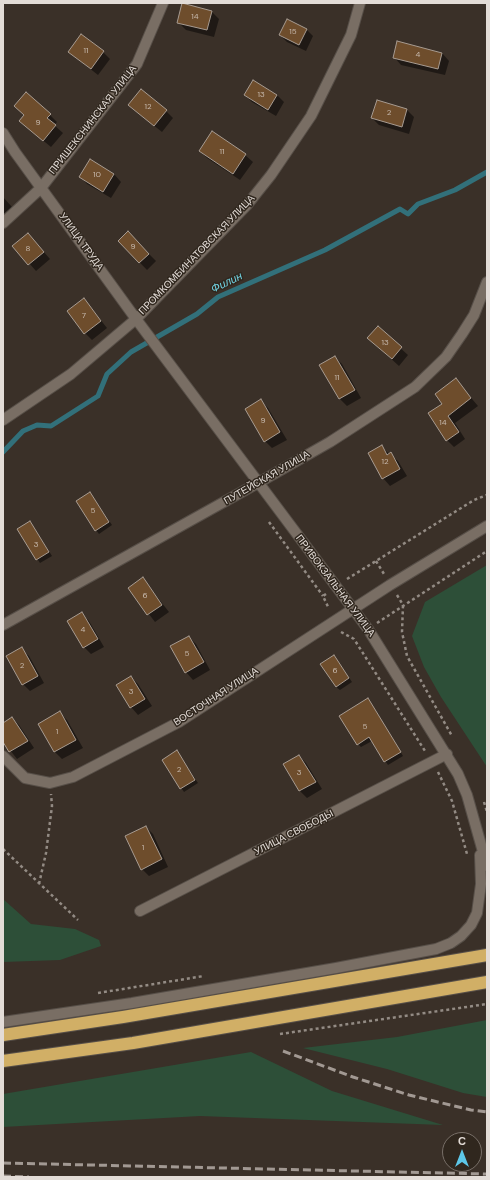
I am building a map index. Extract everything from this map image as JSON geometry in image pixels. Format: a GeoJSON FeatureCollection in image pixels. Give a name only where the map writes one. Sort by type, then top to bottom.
{"type":"FeatureCollection","features":[{"type":"Feature","properties":{"kind":"highway"},"geometry":{"type":"LineString","coordinates":[[3,1035],[123,1017],[487,955]]}},
{"type":"Feature","properties":{"kind":"highway"},"geometry":{"type":"LineString","coordinates":[[3,1061],[133,1043],[487,982]]}},
{"type":"Feature","properties":{"kind":"street","name":"ПРИШЕКСНИНСКАЯ УЛИЦА"},"geometry":{"type":"LineString","coordinates":[[3,223],[41,188],[137,64],[164,3]]}},
{"type":"Feature","properties":{"kind":"street","name":"ПРОМКОМБИНАТОВСКАЯ УЛИЦА"},"geometry":{"type":"LineString","coordinates":[[3,420],[72,374],[136,319],[248,205],[271,175],[311,116],[351,35],[360,3]]}},
{"type":"Feature","properties":{"kind":"street","name":"УЛИЦА ТРУДА"},"geometry":{"type":"LineString","coordinates":[[3,132],[41,188],[136,319],[161,350]]}},
{"type":"Feature","properties":{"kind":"street","name":"ПУТЕЙСКАЯ УЛИЦА"},"geometry":{"type":"LineString","coordinates":[[3,625],[330,442],[415,387],[446,357],[462,334],[474,315],[487,282]]}},
{"type":"Feature","properties":{"kind":"street","name":"ПРИВОКЗАЛЬНАЯ УЛИЦА"},"geometry":{"type":"LineString","coordinates":[[161,350],[258,483],[354,608],[368,629],[447,754],[458,774],[467,796],[480,839]]}},
{"type":"Feature","properties":{"kind":"street","name":"ВОСТОЧНАЯ УЛИЦА"},"geometry":{"type":"LineString","coordinates":[[50,783],[73,777],[179,722],[354,608],[487,526]]}},
{"type":"Feature","properties":{"kind":"street","name":"УЛИЦА СВОБОДЫ"},"geometry":{"type":"LineString","coordinates":[[140,911],[447,754]]}},
{"type":"Feature","properties":{"kind":"street"},"geometry":{"type":"LineString","coordinates":[[3,756],[25,778],[50,783]]}},
{"type":"Feature","properties":{"kind":"street"},"geometry":{"type":"LineString","coordinates":[[480,839],[487,866]]}},
{"type":"Feature","properties":{"kind":"street"},"geometry":{"type":"LineString","coordinates":[[3,1022],[140,1001],[336,968],[436,949],[451,943],[461,936],[471,925],[478,913],[481,884],[480,839]]}},
{"type":"Feature","properties":{"kind":"path"},"geometry":{"type":"LineString","coordinates":[[362,569],[474,500],[487,495]]}},
{"type":"Feature","properties":{"kind":"path"},"geometry":{"type":"LineString","coordinates":[[265,516],[323,596]]}},
{"type":"Feature","properties":{"kind":"path"},"geometry":{"type":"LineString","coordinates":[[391,613],[487,551]]}},
{"type":"Feature","properties":{"kind":"path"},"geometry":{"type":"LineString","coordinates":[[403,605],[402,632],[407,656],[456,743]]}},
{"type":"Feature","properties":{"kind":"path"},"geometry":{"type":"LineString","coordinates":[[340,631],[354,639],[432,762],[452,801],[468,857]]}},
{"type":"Feature","properties":{"kind":"path"},"geometry":{"type":"LineString","coordinates":[[39,884],[46,853],[52,806],[50,783]]}},
{"type":"Feature","properties":{"kind":"path"},"geometry":{"type":"LineString","coordinates":[[483,797],[487,812]]}},
{"type":"Feature","properties":{"kind":"path"},"geometry":{"type":"LineString","coordinates":[[3,849],[78,920]]}},
{"type":"Feature","properties":{"kind":"green space"},"geometry":{"type":"Polygon","coordinates":[[[487,565],[487,767],[441,697],[424,667],[412,636],[425,602],[487,565]]]}},
{"type":"Feature","properties":{"kind":"green space"},"geometry":{"type":"Polygon","coordinates":[[[3,899],[31,924],[75,929],[99,940],[101,946],[60,960],[3,962],[3,899]]]}},
{"type":"Feature","properties":{"kind":"green space"},"geometry":{"type":"Polygon","coordinates":[[[487,1020],[487,1097],[463,1093],[387,1069],[303,1048],[397,1037],[487,1020]]]}},
{"type":"Feature","properties":{"kind":"green space"},"geometry":{"type":"Polygon","coordinates":[[[251,1052],[332,1091],[443,1125],[200,1116],[3,1127],[3,1094],[251,1052]]]}},
{"type":"Feature","properties":{"kind":"building"},"geometry":{"type":"Polygon","coordinates":[[[182,3],[212,11],[207,30],[177,23],[182,3]]]}},
{"type":"Feature","properties":{"kind":"building"},"geometry":{"type":"Polygon","coordinates":[[[287,19],[307,29],[299,45],[279,35],[287,19]]]}},
{"type":"Feature","properties":{"kind":"building"},"geometry":{"type":"Polygon","coordinates":[[[81,34],[104,51],[91,69],[68,52],[81,34]]]}},
{"type":"Feature","properties":{"kind":"building"},"geometry":{"type":"Polygon","coordinates":[[[397,41],[442,53],[438,69],[393,58],[397,41]]]}},
{"type":"Feature","properties":{"kind":"building"},"geometry":{"type":"Polygon","coordinates":[[[253,80],[277,95],[268,110],[244,95],[253,80]]]}},
{"type":"Feature","properties":{"kind":"building"},"geometry":{"type":"Polygon","coordinates":[[[141,89],[167,110],[154,126],[128,105],[141,89]]]}},
{"type":"Feature","properties":{"kind":"building"},"geometry":{"type":"Polygon","coordinates":[[[26,92],[51,114],[47,118],[56,125],[43,141],[19,121],[24,115],[14,106],[26,92]]]}},
{"type":"Feature","properties":{"kind":"building"},"geometry":{"type":"Polygon","coordinates":[[[377,100],[407,109],[402,127],[371,118],[377,100]]]}},
{"type":"Feature","properties":{"kind":"building"},"geometry":{"type":"Polygon","coordinates":[[[212,131],[246,154],[233,174],[199,151],[212,131]]]}},
{"type":"Feature","properties":{"kind":"building"},"geometry":{"type":"Polygon","coordinates":[[[90,159],[114,174],[103,192],[79,177],[90,159]]]}},
{"type":"Feature","properties":{"kind":"building"},"geometry":{"type":"Polygon","coordinates":[[[128,231],[149,254],[139,263],[118,241],[128,231]]]}},
{"type":"Feature","properties":{"kind":"building"},"geometry":{"type":"Polygon","coordinates":[[[28,233],[44,252],[28,265],[12,246],[28,233]]]}},
{"type":"Feature","properties":{"kind":"building"},"geometry":{"type":"Polygon","coordinates":[[[84,298],[101,321],[84,334],[67,311],[84,298]]]}},
{"type":"Feature","properties":{"kind":"building"},"geometry":{"type":"Polygon","coordinates":[[[378,326],[402,347],[392,359],[367,338],[378,326]]]}},
{"type":"Feature","properties":{"kind":"building"},"geometry":{"type":"Polygon","coordinates":[[[335,356],[355,390],[339,399],[319,365],[335,356]]]}},
{"type":"Feature","properties":{"kind":"building"},"geometry":{"type":"Polygon","coordinates":[[[456,378],[471,398],[448,416],[459,432],[446,441],[428,413],[442,404],[435,394],[456,378]]]}},
{"type":"Feature","properties":{"kind":"building"},"geometry":{"type":"Polygon","coordinates":[[[261,399],[280,432],[264,442],[245,409],[261,399]]]}},
{"type":"Feature","properties":{"kind":"building"},"geometry":{"type":"Polygon","coordinates":[[[382,445],[387,455],[391,452],[400,469],[382,479],[368,453],[382,445]]]}},
{"type":"Feature","properties":{"kind":"building"},"geometry":{"type":"Polygon","coordinates":[[[90,492],[109,522],[95,531],[76,501],[90,492]]]}},
{"type":"Feature","properties":{"kind":"building"},"geometry":{"type":"Polygon","coordinates":[[[30,521],[49,552],[36,560],[17,529],[30,521]]]}},
{"type":"Feature","properties":{"kind":"building"},"geometry":{"type":"Polygon","coordinates":[[[143,577],[162,605],[147,615],[128,588],[143,577]]]}},
{"type":"Feature","properties":{"kind":"building"},"geometry":{"type":"Polygon","coordinates":[[[82,612],[98,639],[83,648],[67,621],[82,612]]]}},
{"type":"Feature","properties":{"kind":"building"},"geometry":{"type":"Polygon","coordinates":[[[189,636],[204,662],[185,673],[170,646],[189,636]]]}},
{"type":"Feature","properties":{"kind":"building"},"geometry":{"type":"Polygon","coordinates":[[[22,647],[38,676],[22,685],[6,656],[22,647]]]}},
{"type":"Feature","properties":{"kind":"building"},"geometry":{"type":"Polygon","coordinates":[[[334,655],[349,678],[336,687],[320,664],[334,655]]]}},
{"type":"Feature","properties":{"kind":"building"},"geometry":{"type":"Polygon","coordinates":[[[131,676],[145,699],[130,708],[116,685],[131,676]]]}},
{"type":"Feature","properties":{"kind":"building"},"geometry":{"type":"Polygon","coordinates":[[[368,698],[401,752],[384,762],[369,737],[357,745],[339,716],[368,698]]]}},
{"type":"Feature","properties":{"kind":"building"},"geometry":{"type":"Polygon","coordinates":[[[60,711],[76,740],[54,752],[38,724],[60,711]]]}},
{"type":"Feature","properties":{"kind":"building"},"geometry":{"type":"Polygon","coordinates":[[[12,717],[28,741],[9,752],[3,742],[3,723],[12,717]]]}},
{"type":"Feature","properties":{"kind":"building"},"geometry":{"type":"Polygon","coordinates":[[[177,750],[195,780],[180,789],[162,760],[177,750]]]}},
{"type":"Feature","properties":{"kind":"building"},"geometry":{"type":"Polygon","coordinates":[[[299,755],[316,782],[299,791],[283,764],[299,755]]]}},
{"type":"Feature","properties":{"kind":"building"},"geometry":{"type":"Polygon","coordinates":[[[146,826],[162,859],[141,870],[125,836],[146,826]]]}},
{"type":"Feature","properties":{"kind":"waterway","name":"Филин"},"geometry":{"type":"LineString","coordinates":[[3,452],[23,431],[37,425],[51,426],[98,396],[107,374],[131,352],[197,314],[218,297],[325,250],[400,209],[408,214],[418,204],[455,190],[487,172]]}},
{"type":"Feature","properties":{"kind":"railway"},"geometry":{"type":"LineString","coordinates":[[283,1051],[353,1077],[409,1095],[471,1110],[487,1112]]}},
{"type":"Feature","properties":{"kind":"railway"},"geometry":{"type":"LineString","coordinates":[[3,1163],[487,1174]]}},
{"type":"Feature","properties":{"kind":"railway"},"geometry":{"type":"LineString","coordinates":[[3,1176],[29,1177]]}}]}
